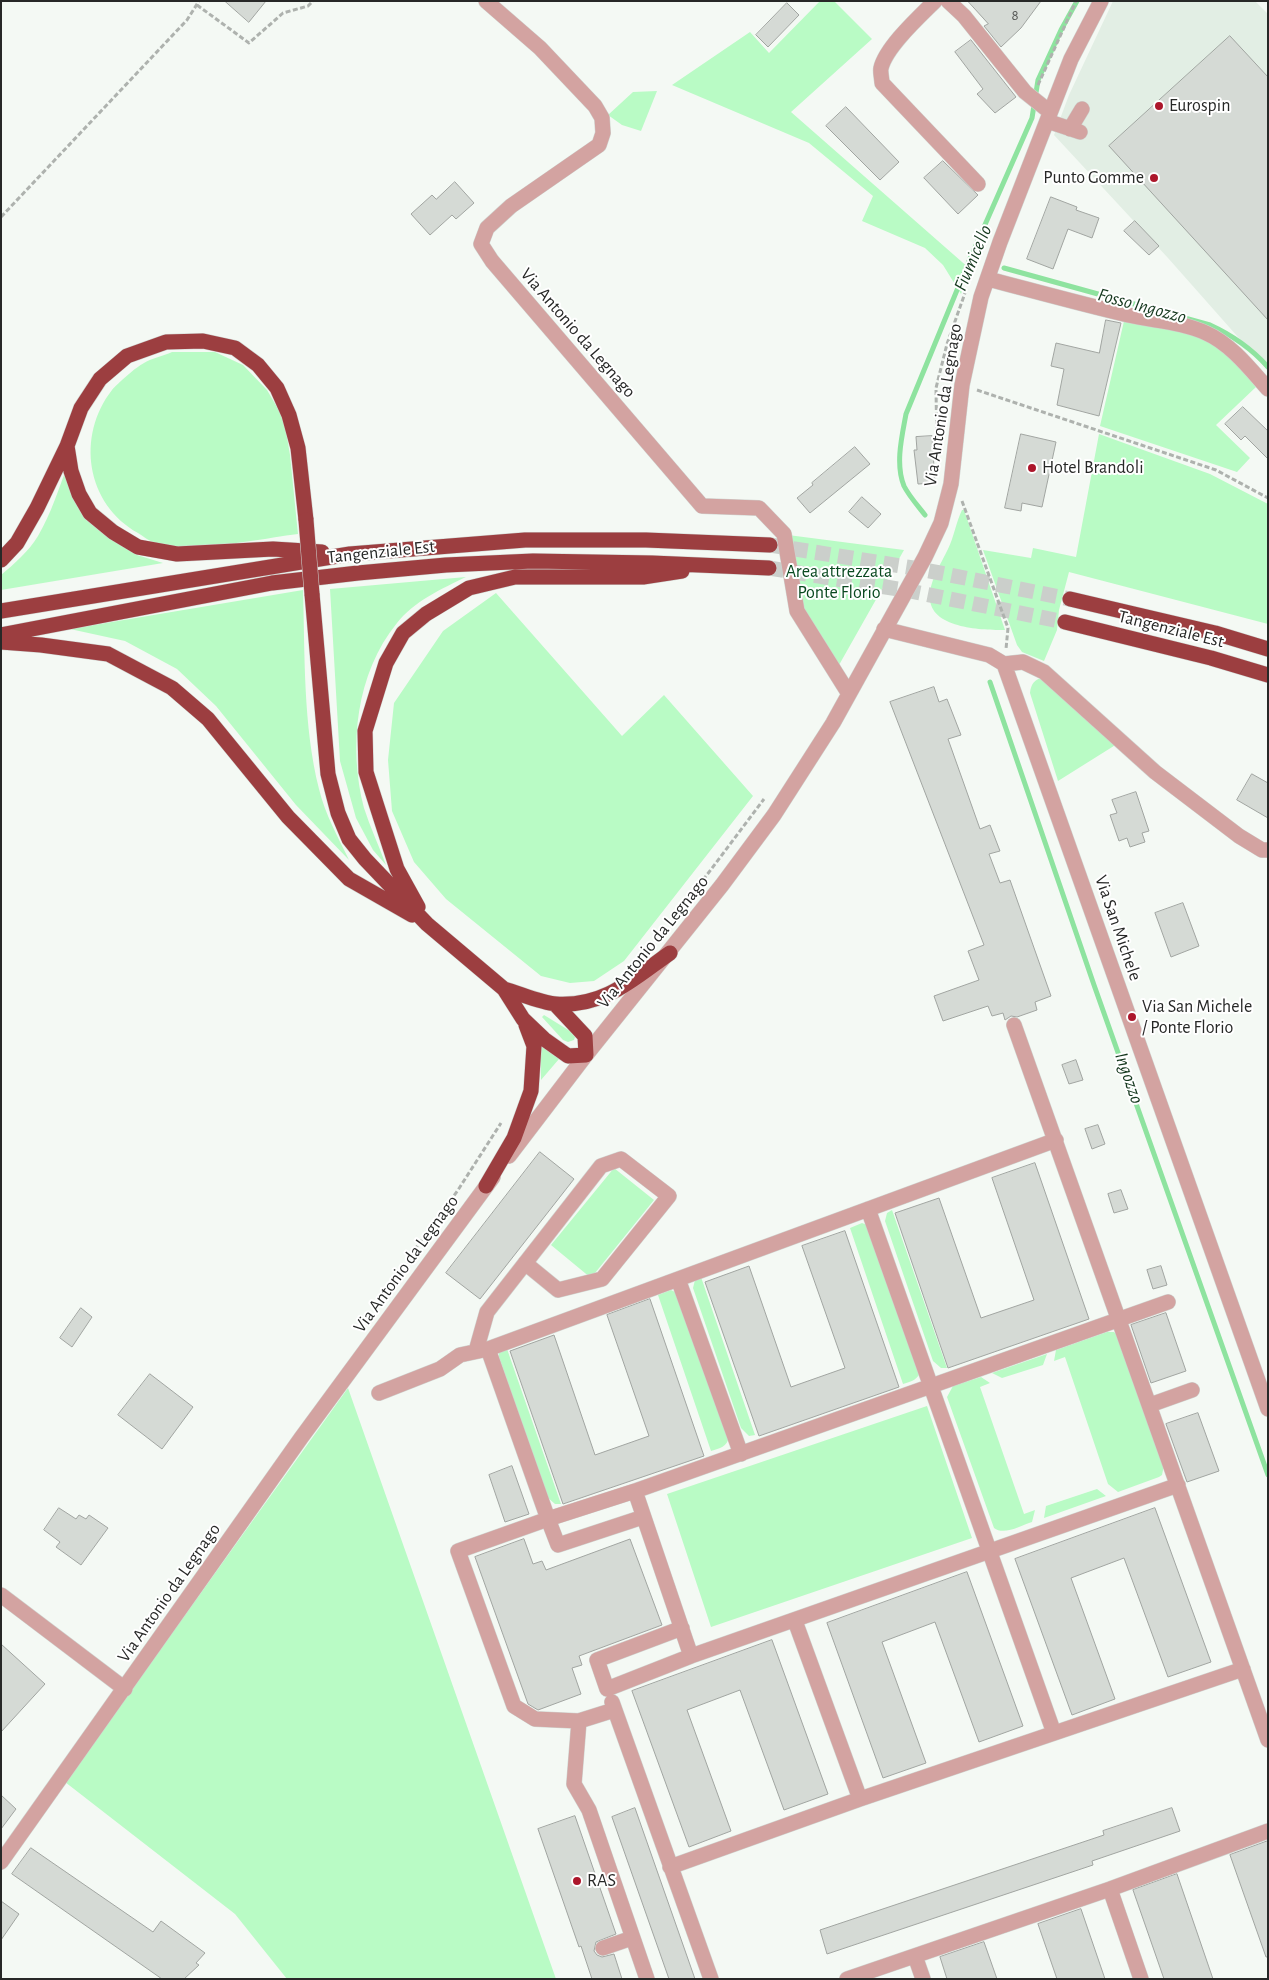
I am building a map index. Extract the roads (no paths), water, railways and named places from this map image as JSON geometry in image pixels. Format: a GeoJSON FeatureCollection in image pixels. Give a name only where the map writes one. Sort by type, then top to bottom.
{"type":"FeatureCollection","features":[{"type":"Feature","properties":{"kind":"highway"},"geometry":{"type":"LineString","coordinates":[[1,560],[17,543],[67,446],[81,408],[100,379],[127,356],[166,342],[203,341],[235,348],[258,365],[270,380],[289,415],[298,448],[328,774],[338,814],[349,839],[365,859],[427,924],[504,989],[523,1019],[534,1046],[531,1091],[514,1138],[486,1186]]}},
{"type":"Feature","properties":{"kind":"highway"},"geometry":{"type":"LineString","coordinates":[[67,446],[71,471],[90,513],[113,532],[138,548],[177,554],[273,549],[350,554]]}},
{"type":"Feature","properties":{"kind":"highway","name":"Tangenziale Est"},"geometry":{"type":"LineString","coordinates":[[1,611],[350,554],[525,540],[646,540],[770,545]]}},
{"type":"Feature","properties":{"kind":"highway","name":"Tangenziale Est"},"geometry":{"type":"LineString","coordinates":[[1,636],[272,583],[446,565],[533,561],[769,568]]}},
{"type":"Feature","properties":{"kind":"highway"},"geometry":{"type":"LineString","coordinates":[[427,924],[398,870],[366,772],[365,731],[386,663],[403,633],[426,614],[469,588],[515,577],[643,578],[715,565]]}},
{"type":"Feature","properties":{"kind":"highway","name":"Tangenziale Est"},"geometry":{"type":"LineString","coordinates":[[1070,599],[1215,633],[1268,649]]}},
{"type":"Feature","properties":{"kind":"highway","name":"Tangenziale Est"},"geometry":{"type":"LineString","coordinates":[[1065,622],[1211,658],[1268,676]]}},
{"type":"Feature","properties":{"kind":"highway"},"geometry":{"type":"LineString","coordinates":[[1,642],[108,654],[172,688],[208,719],[288,816],[349,879],[427,924]]}},
{"type":"Feature","properties":{"kind":"highway"},"geometry":{"type":"LineString","coordinates":[[504,989],[554,1004],[583,1003],[614,993],[670,952]]}},
{"type":"Feature","properties":{"kind":"highway"},"geometry":{"type":"LineString","coordinates":[[523,1019],[544,1039],[568,1056],[586,1055],[585,1036],[554,1004]]}},
{"type":"Feature","properties":{"kind":"street","name":"Via Antonio da Legnago"},"geometry":{"type":"LineString","coordinates":[[486,1],[540,48],[586,95],[602,118],[603,133],[599,145],[511,206],[487,228],[480,244],[492,261],[702,506],[759,508],[784,534],[798,612],[849,694]]}},
{"type":"Feature","properties":{"kind":"street"},"geometry":{"type":"LineString","coordinates":[[935,1],[902,35],[888,54],[881,68],[882,83],[978,184]]}},
{"type":"Feature","properties":{"kind":"street"},"geometry":{"type":"LineString","coordinates":[[948,1],[964,16],[1040,106],[1075,131],[1082,109]]}},
{"type":"Feature","properties":{"kind":"street","name":"Via Antonio da Legnago"},"geometry":{"type":"LineString","coordinates":[[1,1862],[301,1438],[486,1186],[586,1055],[722,885],[774,815],[833,723],[925,557],[941,523],[951,484],[962,385],[968,350],[1040,106],[1071,59],[1101,1]]}},
{"type":"Feature","properties":{"kind":"street"},"geometry":{"type":"LineString","coordinates":[[988,279],[1129,315],[1186,326],[1207,333],[1227,346],[1268,390]]}},
{"type":"Feature","properties":{"kind":"street"},"geometry":{"type":"LineString","coordinates":[[884,629],[990,655],[1004,664],[1023,662],[1044,672],[1155,772],[1239,836],[1262,850],[1268,850]]}},
{"type":"Feature","properties":{"kind":"street","name":"Via San Michele"},"geometry":{"type":"LineString","coordinates":[[1004,664],[1268,1409]]}},
{"type":"Feature","properties":{"kind":"street"},"geometry":{"type":"LineString","coordinates":[[1014,1025],[1243,1669],[1263,1740]]}},
{"type":"Feature","properties":{"kind":"street"},"geometry":{"type":"LineString","coordinates":[[379,1393],[440,1369],[460,1356],[482,1350],[678,1279],[1056,1140]]}},
{"type":"Feature","properties":{"kind":"street"},"geometry":{"type":"LineString","coordinates":[[525,1263],[558,1290],[602,1279],[669,1196],[621,1159],[601,1166],[525,1263],[487,1312],[482,1350],[558,1545],[643,1517]]}},
{"type":"Feature","properties":{"kind":"street"},"geometry":{"type":"LineString","coordinates":[[868,1209],[1054,1733]]}},
{"type":"Feature","properties":{"kind":"street"},"geometry":{"type":"LineString","coordinates":[[678,1279],[741,1454]]}},
{"type":"Feature","properties":{"kind":"street"},"geometry":{"type":"LineString","coordinates":[[614,1710],[579,1721],[535,1719],[514,1706],[458,1551],[548,1519],[635,1492],[1168,1302]]}},
{"type":"Feature","properties":{"kind":"street"},"geometry":{"type":"LineString","coordinates":[[1150,1405],[1192,1390]]}},
{"type":"Feature","properties":{"kind":"street"},"geometry":{"type":"LineString","coordinates":[[607,1689],[692,1656],[1178,1486]]}},
{"type":"Feature","properties":{"kind":"street"},"geometry":{"type":"LineString","coordinates":[[635,1492],[692,1656]]}},
{"type":"Feature","properties":{"kind":"street"},"geometry":{"type":"LineString","coordinates":[[1,1595],[125,1689]]}},
{"type":"Feature","properties":{"kind":"street"},"geometry":{"type":"LineString","coordinates":[[795,1621],[860,1799]]}},
{"type":"Feature","properties":{"kind":"street"},"geometry":{"type":"LineString","coordinates":[[682,1628],[597,1660],[711,1979]]}},
{"type":"Feature","properties":{"kind":"street"},"geometry":{"type":"LineString","coordinates":[[670,1867],[860,1799],[1243,1669]]}},
{"type":"Feature","properties":{"kind":"street"},"geometry":{"type":"LineString","coordinates":[[579,1721],[574,1784],[588,1810],[647,1979]]}},
{"type":"Feature","properties":{"kind":"street"},"geometry":{"type":"LineString","coordinates":[[847,1979],[1110,1889],[1268,1831]]}},
{"type":"Feature","properties":{"kind":"street"},"geometry":{"type":"LineString","coordinates":[[1110,1889],[1141,1979]]}},
{"type":"Feature","properties":{"kind":"street"},"geometry":{"type":"LineString","coordinates":[[603,1948],[632,1938]]}},
{"type":"Feature","properties":{"kind":"street"},"geometry":{"type":"LineString","coordinates":[[914,1956],[923,1979]]}},
{"type":"Feature","properties":{"kind":"waterway","name":"Fiumicello"},"geometry":{"type":"LineString","coordinates":[[925,515],[908,493],[901,477],[900,450],[906,414],[969,261],[1032,118],[1038,80],[1061,30],[1077,1]]}},
{"type":"Feature","properties":{"kind":"waterway","name":"Fosso Ingozzo"},"geometry":{"type":"LineString","coordinates":[[1004,268],[1210,325],[1242,343],[1268,367]]}},
{"type":"Feature","properties":{"kind":"waterway","name":"Ingozzo"},"geometry":{"type":"LineString","coordinates":[[990,682],[1094,985],[1268,1475]]}},
{"type":"Feature","properties":{"kind":"tunnel"},"geometry":{"type":"LineString","coordinates":[[770,545],[920,569],[1070,599]]}},
{"type":"Feature","properties":{"kind":"tunnel"},"geometry":{"type":"LineString","coordinates":[[769,568],[910,591],[1065,622]]}},
{"type":"Feature","properties":{"kind":"place","name":"Eurospin"},"geometry":{"type":"Point","coordinates":[1159,106]}},
{"type":"Feature","properties":{"kind":"place","name":"Punto Gomme"},"geometry":{"type":"Point","coordinates":[1154,178]}},
{"type":"Feature","properties":{"kind":"place","name":"Hotel Brandoli"},"geometry":{"type":"Point","coordinates":[1032,468]}},
{"type":"Feature","properties":{"kind":"place","name":"Via San Michele / Ponte Florio"},"geometry":{"type":"Point","coordinates":[1132,1017]}},
{"type":"Feature","properties":{"kind":"place","name":"RAS"},"geometry":{"type":"Point","coordinates":[577,1881]}},
{"type":"Feature","properties":{"kind":"park label","name":"Area attrezzata Ponte Florio"},"geometry":{"type":"Point","coordinates":[839,582]}}]}
